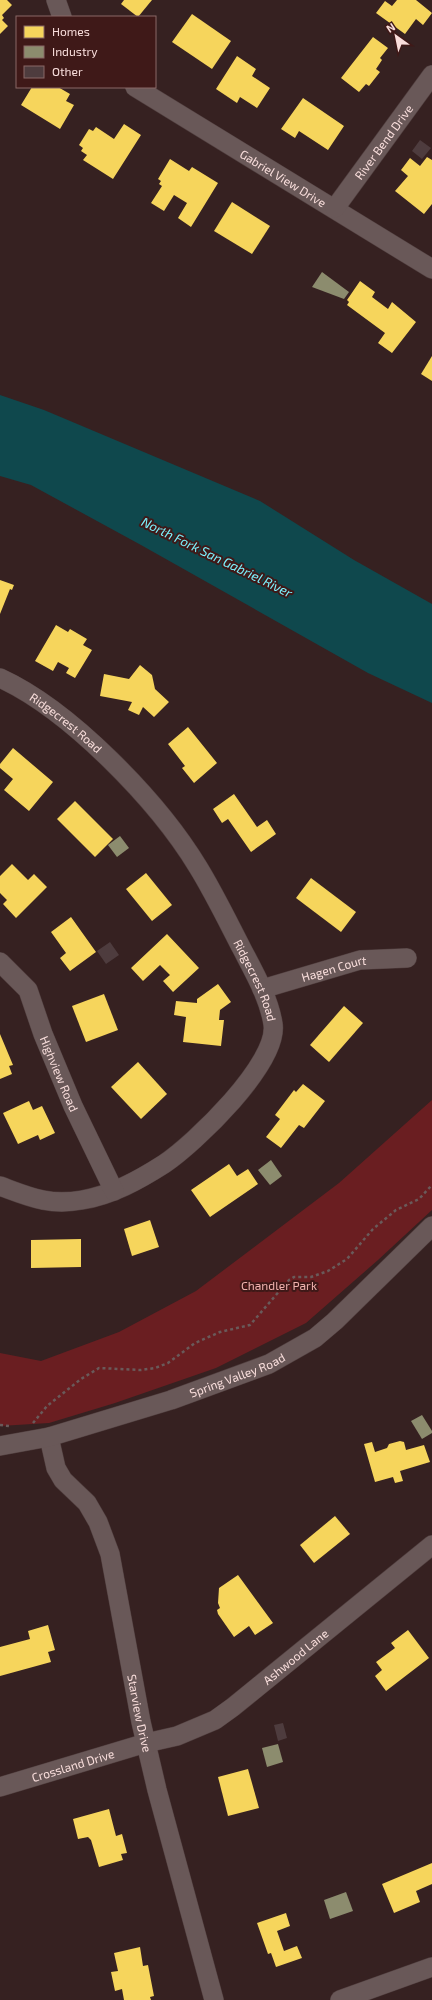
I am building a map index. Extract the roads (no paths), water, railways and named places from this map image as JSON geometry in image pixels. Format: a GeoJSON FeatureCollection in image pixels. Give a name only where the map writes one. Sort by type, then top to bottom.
{"type":"FeatureCollection","features":[{"type":"Feature","properties":{"kind":"street"},"geometry":{"type":"LineString","coordinates":[[56,0],[62,16]]}},
{"type":"Feature","properties":{"kind":"street","name":"River Bend Drive"},"geometry":{"type":"LineString","coordinates":[[335,208],[432,75]]}},
{"type":"Feature","properties":{"kind":"street","name":"Gabriel View Drive"},"geometry":{"type":"LineString","coordinates":[[137,88],[335,208],[432,269]]}},
{"type":"Feature","properties":{"kind":"street","name":"Ridgecrest Road"},"geometry":{"type":"LineString","coordinates":[[0,678],[50,708],[88,740],[150,802],[198,867],[262,989],[274,1025],[269,1050],[257,1069],[226,1109],[187,1146],[154,1170],[114,1192],[83,1200],[61,1202],[40,1201],[0,1186]]}},
{"type":"Feature","properties":{"kind":"street","name":"Hagen Court"},"geometry":{"type":"LineString","coordinates":[[262,989],[360,960],[407,958]]}},
{"type":"Feature","properties":{"kind":"street","name":"Highview Road"},"geometry":{"type":"LineString","coordinates":[[0,962],[28,990],[42,1034],[67,1092],[114,1192]]}},
{"type":"Feature","properties":{"kind":"street","name":"Spring Valley Road"},"geometry":{"type":"LineString","coordinates":[[0,1446],[49,1437],[171,1400],[244,1374],[292,1352],[335,1322],[432,1226]]}},
{"type":"Feature","properties":{"kind":"street","name":"Starview Drive"},"geometry":{"type":"LineString","coordinates":[[49,1437],[56,1468],[63,1480],[87,1503],[98,1522],[108,1548],[146,1743],[157,1790],[214,2000]]}},
{"type":"Feature","properties":{"kind":"street","name":"Ashwood Lane"},"geometry":{"type":"LineString","coordinates":[[146,1743],[194,1730],[215,1720],[432,1546]]}},
{"type":"Feature","properties":{"kind":"street","name":"Crossland Drive"},"geometry":{"type":"LineString","coordinates":[[0,1786],[146,1743]]}},
{"type":"Feature","properties":{"kind":"street"},"geometry":{"type":"LineString","coordinates":[[340,2000],[432,1967]]}},
{"type":"Feature","properties":{"kind":"water","name":"North Fork San Gabriel River"},"geometry":{"type":"Polygon","coordinates":[[[0,395],[44,410],[260,501],[354,560],[432,604],[432,703],[368,673],[31,485],[0,476],[0,395]]]}},
{"type":"Feature","properties":{"kind":"park label","name":"Chandler Park"},"geometry":{"type":"Point","coordinates":[279,1285]}}]}
